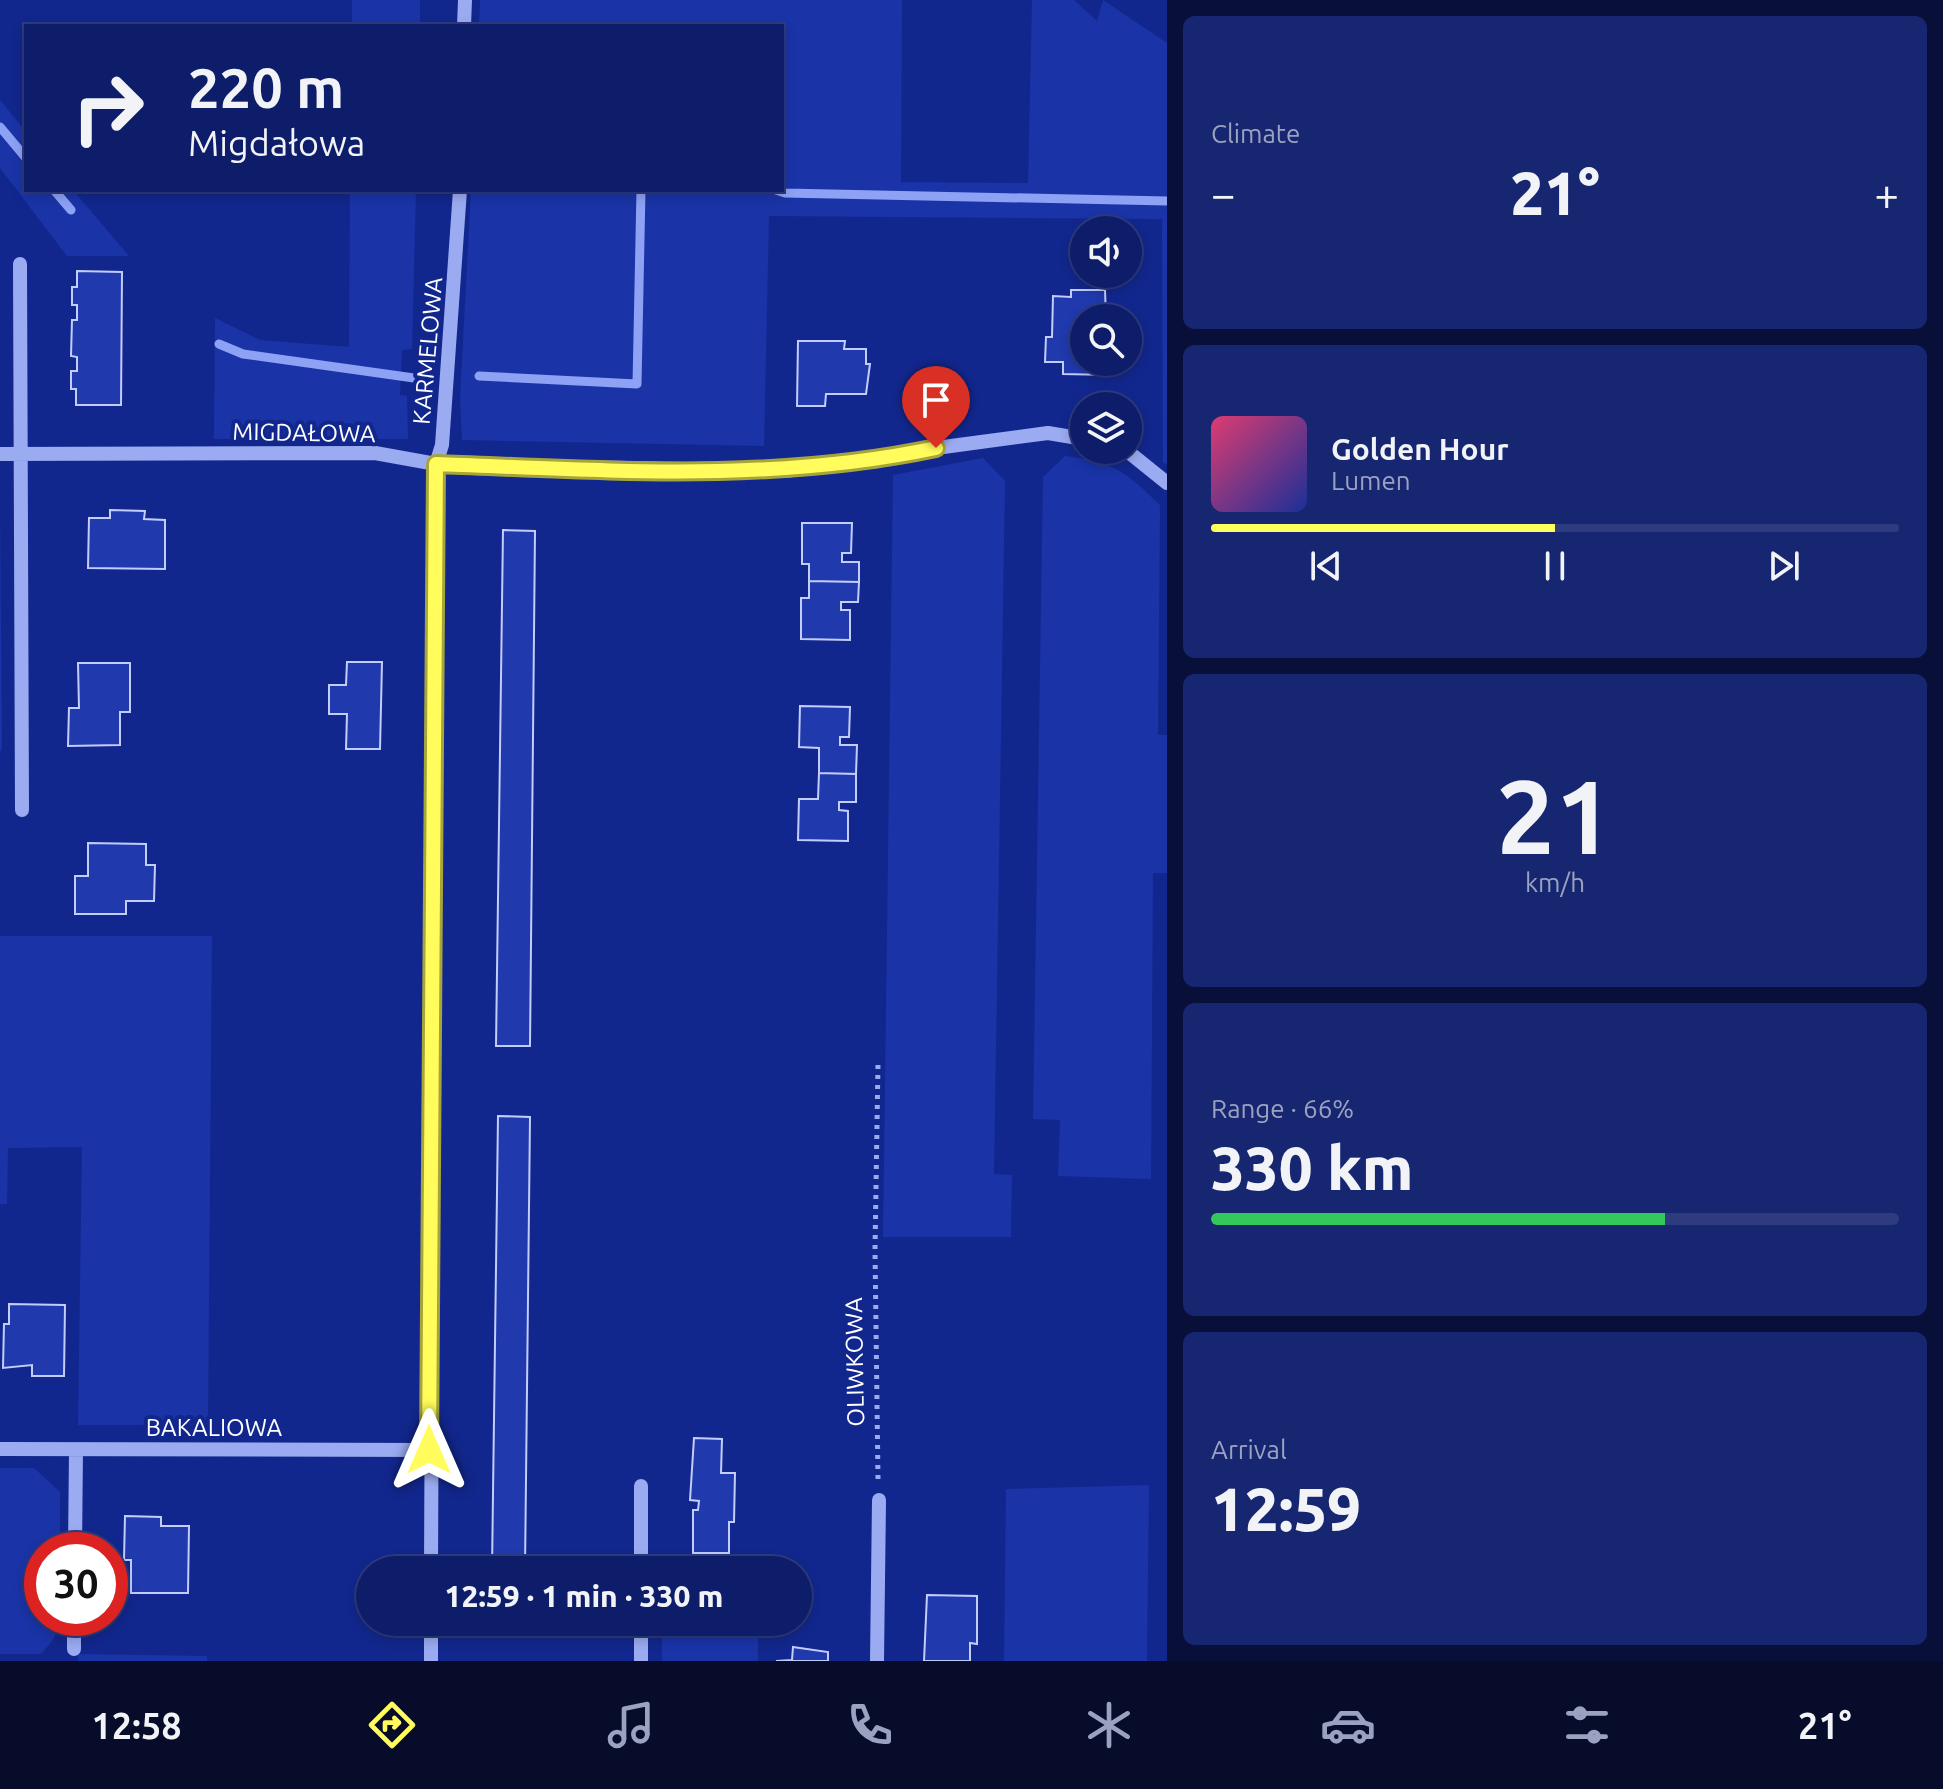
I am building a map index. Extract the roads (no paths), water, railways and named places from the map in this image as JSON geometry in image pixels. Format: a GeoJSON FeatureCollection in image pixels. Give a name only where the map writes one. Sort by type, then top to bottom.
{"type":"FeatureCollection","features":[{"type":"Feature","properties":{"kind":"street"},"geometry":{"type":"LineString","coordinates":[[464,24],[465,0]]}},
{"type":"Feature","properties":{"kind":"street","name":"KARMELOWA"},"geometry":{"type":"LineString","coordinates":[[431,1556],[436,464],[442,445],[460,192]]}},
{"type":"Feature","properties":{"kind":"street"},"geometry":{"type":"LineString","coordinates":[[20,264],[22,810]]}},
{"type":"Feature","properties":{"kind":"street","name":"MIGDAŁOWA"},"geometry":{"type":"LineString","coordinates":[[0,454],[375,453],[436,464],[784,471],[878,461],[936,448],[1048,433],[1070,437]]}},
{"type":"Feature","properties":{"kind":"street"},"geometry":{"type":"LineString","coordinates":[[1142,463],[1167,483]]}},
{"type":"Feature","properties":{"kind":"street","name":"BAKALIOWA"},"geometry":{"type":"LineString","coordinates":[[0,1449],[429,1450]]}},
{"type":"Feature","properties":{"kind":"street"},"geometry":{"type":"LineString","coordinates":[[75,1532],[76,1450]]}},
{"type":"Feature","properties":{"kind":"street"},"geometry":{"type":"LineString","coordinates":[[641,1486],[641,1556]]}},
{"type":"Feature","properties":{"kind":"street"},"geometry":{"type":"LineString","coordinates":[[877,1661],[879,1500]]}},
{"type":"Feature","properties":{"kind":"street"},"geometry":{"type":"LineString","coordinates":[[74,1636],[74,1649]]}},
{"type":"Feature","properties":{"kind":"street"},"geometry":{"type":"LineString","coordinates":[[431,1636],[431,1661]]}},
{"type":"Feature","properties":{"kind":"street"},"geometry":{"type":"LineString","coordinates":[[641,1636],[641,1661]]}},
{"type":"Feature","properties":{"kind":"waterway"},"geometry":{"type":"LineString","coordinates":[[0,127],[24,156]]}},
{"type":"Feature","properties":{"kind":"waterway"},"geometry":{"type":"LineString","coordinates":[[56,192],[71,210]]}},
{"type":"Feature","properties":{"kind":"waterway"},"geometry":{"type":"LineString","coordinates":[[479,376],[637,384],[641,192]]}},
{"type":"Feature","properties":{"kind":"waterway"},"geometry":{"type":"LineString","coordinates":[[782,192],[1167,201]]}},
{"type":"Feature","properties":{"kind":"waterway"},"geometry":{"type":"LineString","coordinates":[[219,344],[243,354],[414,378]]}}]}
